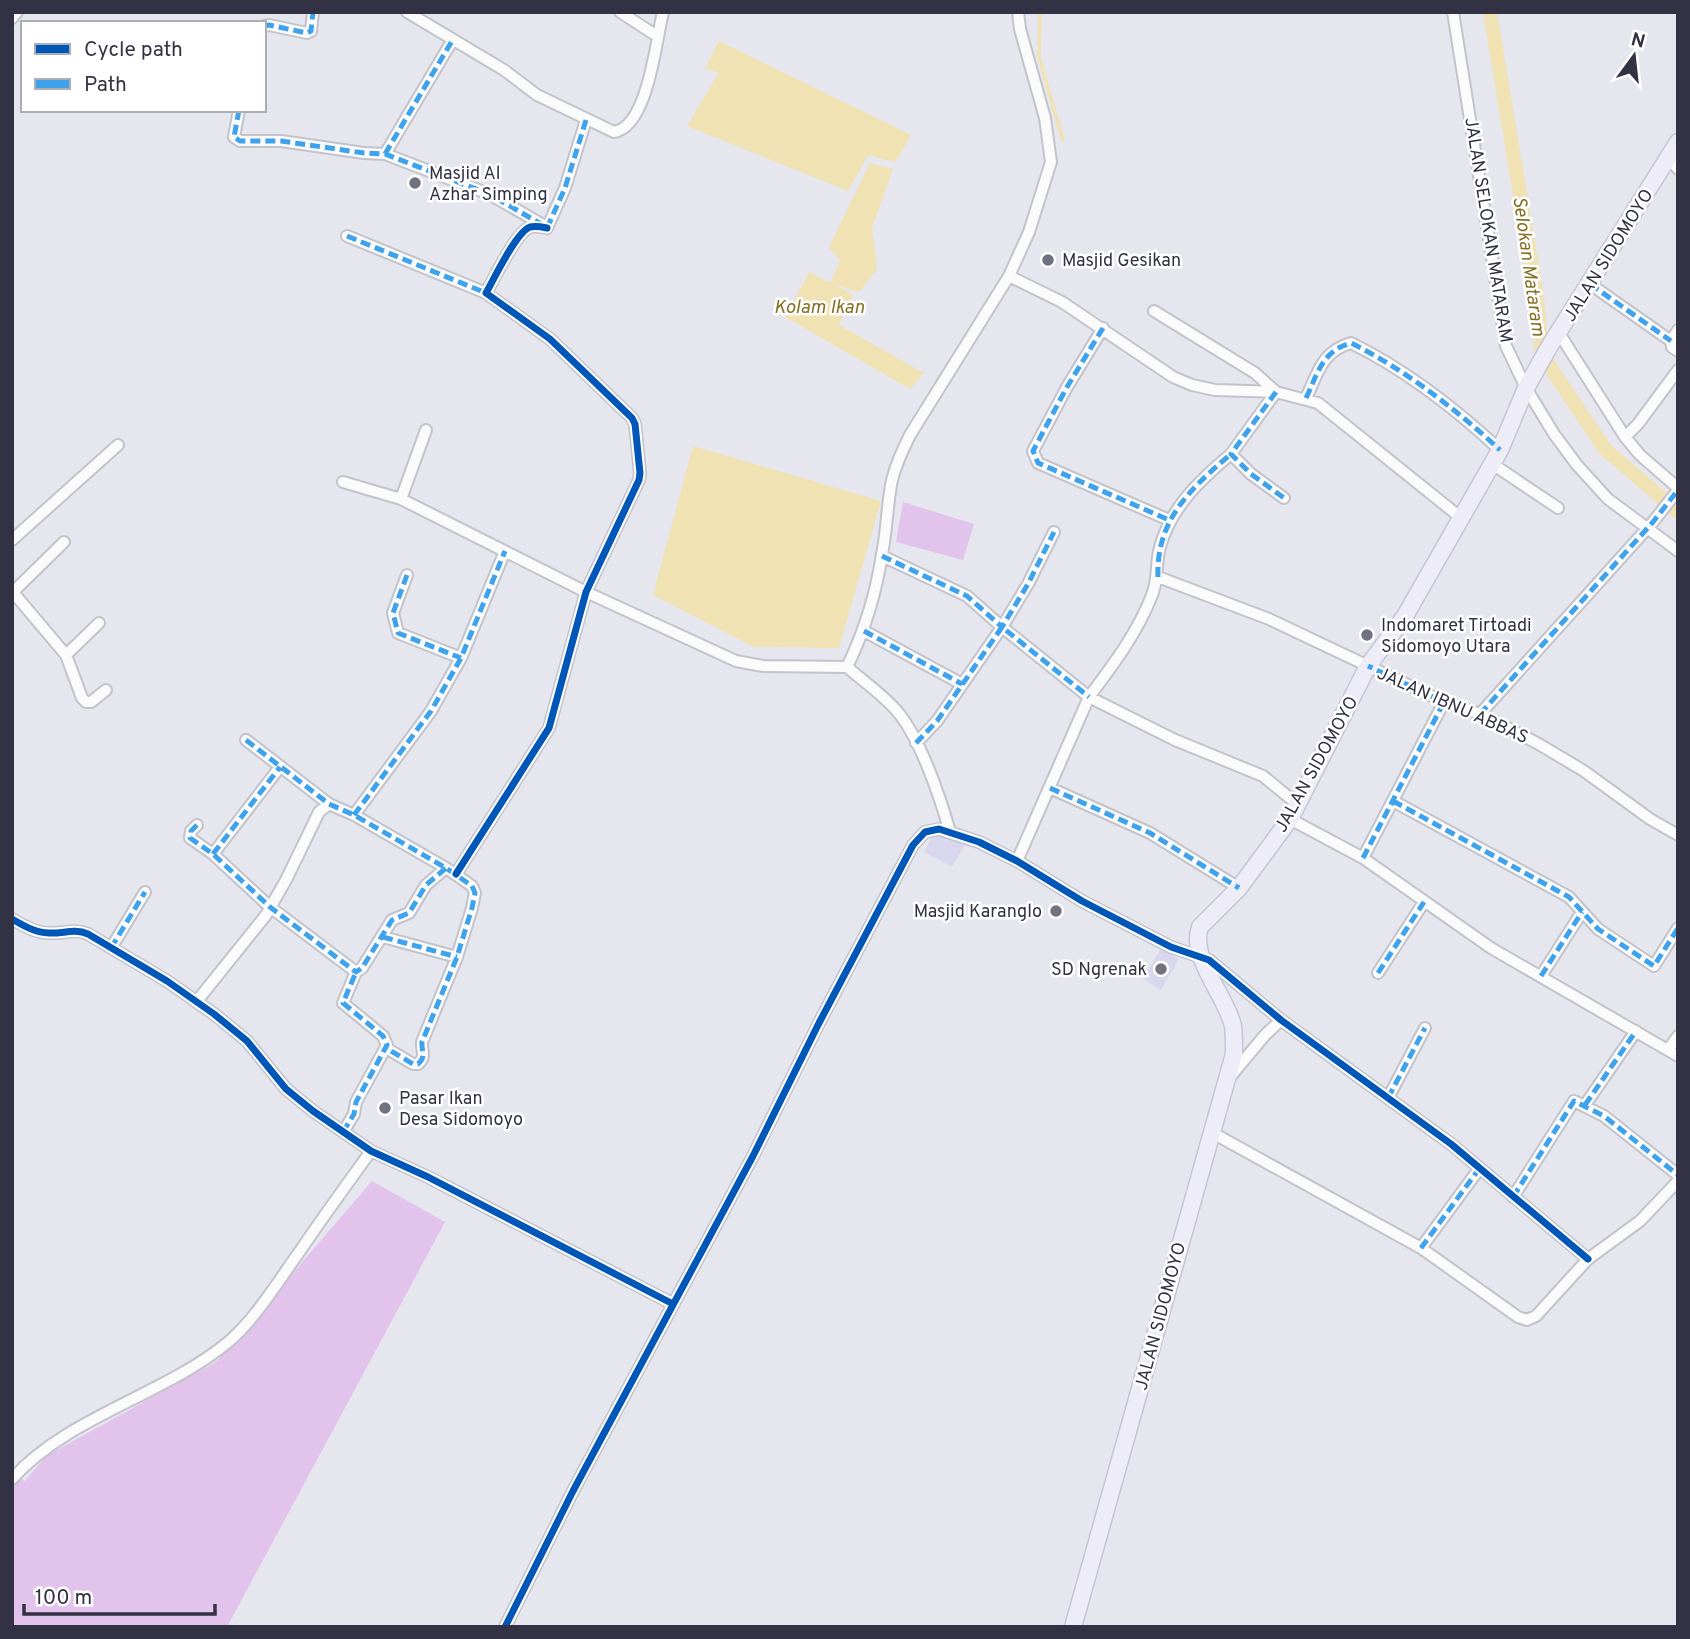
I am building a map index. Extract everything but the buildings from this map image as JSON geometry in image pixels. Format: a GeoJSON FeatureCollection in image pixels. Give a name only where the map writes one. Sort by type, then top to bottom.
{"type":"FeatureCollection","features":[{"type":"Feature","properties":{"kind":"main road","name":"JALAN SIDOMOYO"},"geometry":{"type":"LineString","coordinates":[[1073,1627],[1234,1054],[1233,1025],[1200,956],[1200,927],[1239,888],[1294,811],[1368,666],[1405,616],[1496,456],[1526,388],[1549,347],[1673,164],[1678,142]]}},
{"type":"Feature","properties":{"kind":"street"},"geometry":{"type":"LineString","coordinates":[[12,18],[17,12]]}},
{"type":"Feature","properties":{"kind":"street"},"geometry":{"type":"LineString","coordinates":[[266,25],[307,33],[311,31],[313,12]]}},
{"type":"Feature","properties":{"kind":"street"},"geometry":{"type":"LineString","coordinates":[[407,12],[504,70],[537,95],[614,132],[626,127],[642,104],[649,85],[663,12]]}},
{"type":"Feature","properties":{"kind":"street"},"geometry":{"type":"LineString","coordinates":[[620,12],[657,36]]}},
{"type":"Feature","properties":{"kind":"street"},"geometry":{"type":"LineString","coordinates":[[848,667],[864,631],[882,556],[892,481],[899,458],[910,435],[1009,276],[1029,232],[1051,162],[1049,135],[1020,29],[1018,12]]}},
{"type":"Feature","properties":{"kind":"street","name":"JALAN SELOKAN MATARAM"},"geometry":{"type":"LineString","coordinates":[[1452,12],[1506,346],[1526,388],[1577,465],[1608,499],[1650,526],[1678,551]]}},
{"type":"Feature","properties":{"kind":"street"},"geometry":{"type":"LineString","coordinates":[[385,154],[452,41]]}},
{"type":"Feature","properties":{"kind":"street"},"geometry":{"type":"LineString","coordinates":[[239,112],[234,137],[240,141],[281,141],[385,154],[489,194],[547,228]]}},
{"type":"Feature","properties":{"kind":"street"},"geometry":{"type":"LineString","coordinates":[[547,228],[565,188],[586,120]]}},
{"type":"Feature","properties":{"kind":"street"},"geometry":{"type":"LineString","coordinates":[[486,293],[517,239],[527,229],[547,228]]}},
{"type":"Feature","properties":{"kind":"street"},"geometry":{"type":"LineString","coordinates":[[343,1132],[386,1048],[383,1036],[342,1003],[356,972],[362,968],[392,920],[409,913],[426,885],[451,871],[548,728],[586,592],[639,480],[635,424],[596,382],[550,339],[486,293],[347,236]]}},
{"type":"Feature","properties":{"kind":"street"},"geometry":{"type":"LineString","coordinates":[[1009,276],[1062,302],[1173,377],[1192,385],[1215,390],[1276,392],[1306,398],[1329,410],[1460,517]]}},
{"type":"Feature","properties":{"kind":"street"},"geometry":{"type":"LineString","coordinates":[[1590,284],[1671,341]]}},
{"type":"Feature","properties":{"kind":"street"},"geometry":{"type":"LineString","coordinates":[[1154,311],[1255,373],[1276,392]]}},
{"type":"Feature","properties":{"kind":"street"},"geometry":{"type":"LineString","coordinates":[[1103,328],[1032,451],[1033,457],[1038,463],[1063,475],[1169,520]]}},
{"type":"Feature","properties":{"kind":"street"},"geometry":{"type":"LineString","coordinates":[[1678,330],[1671,341],[1672,347],[1678,351]]}},
{"type":"Feature","properties":{"kind":"street"},"geometry":{"type":"LineString","coordinates":[[1479,713],[1650,526],[1678,489],[1640,455],[1625,436],[1559,333]]}},
{"type":"Feature","properties":{"kind":"street"},"geometry":{"type":"LineString","coordinates":[[1306,398],[1327,355],[1340,346],[1351,343],[1429,392],[1472,425],[1496,456],[1558,508]]}},
{"type":"Feature","properties":{"kind":"street"},"geometry":{"type":"LineString","coordinates":[[1625,436],[1638,424],[1678,370]]}},
{"type":"Feature","properties":{"kind":"street"},"geometry":{"type":"LineString","coordinates":[[1017,862],[1089,697],[1118,659],[1139,625],[1158,577],[1159,549],[1169,520],[1200,480],[1231,454],[1276,392]]}},
{"type":"Feature","properties":{"kind":"street"},"geometry":{"type":"LineString","coordinates":[[401,499],[426,430]]}},
{"type":"Feature","properties":{"kind":"street"},"geometry":{"type":"LineString","coordinates":[[12,540],[118,445]]}},
{"type":"Feature","properties":{"kind":"street"},"geometry":{"type":"LineString","coordinates":[[1231,454],[1251,474],[1284,498]]}},
{"type":"Feature","properties":{"kind":"street"},"geometry":{"type":"LineString","coordinates":[[342,482],[401,499],[586,592],[707,649],[749,665],[848,667],[896,709],[916,743],[950,832]]}},
{"type":"Feature","properties":{"kind":"street"},"geometry":{"type":"LineString","coordinates":[[916,743],[937,721],[1002,627],[1028,584],[1054,532]]}},
{"type":"Feature","properties":{"kind":"street"},"geometry":{"type":"LineString","coordinates":[[64,542],[13,592],[66,654],[82,698],[86,702],[92,702],[106,690]]}},
{"type":"Feature","properties":{"kind":"street"},"geometry":{"type":"LineString","coordinates":[[355,815],[431,711],[461,658],[505,551]]}},
{"type":"Feature","properties":{"kind":"street"},"geometry":{"type":"LineString","coordinates":[[882,556],[967,596],[1089,697],[1175,740],[1263,776],[1294,811],[1491,948],[1673,1053],[1678,1036]]}},
{"type":"Feature","properties":{"kind":"street"},"geometry":{"type":"LineString","coordinates":[[407,575],[393,613],[398,633],[461,658]]}},
{"type":"Feature","properties":{"kind":"street","name":"JALAN IBNU ABBAS"},"geometry":{"type":"LineString","coordinates":[[1158,577],[1269,619],[1444,702],[1479,713],[1538,743],[1584,771],[1650,819],[1678,835]]}},
{"type":"Feature","properties":{"kind":"street"},"geometry":{"type":"LineString","coordinates":[[66,654],[99,623]]}},
{"type":"Feature","properties":{"kind":"street"},"geometry":{"type":"LineString","coordinates":[[864,631],[962,684]]}},
{"type":"Feature","properties":{"kind":"street"},"geometry":{"type":"LineString","coordinates":[[1363,858],[1444,702]]}},
{"type":"Feature","properties":{"kind":"street"},"geometry":{"type":"LineString","coordinates":[[246,740],[329,804],[355,815],[451,871],[472,887],[474,893],[457,957],[423,1037],[421,1045],[424,1052],[421,1062],[414,1065],[386,1048]]}},
{"type":"Feature","properties":{"kind":"street"},"geometry":{"type":"LineString","coordinates":[[213,854],[280,767]]}},
{"type":"Feature","properties":{"kind":"street"},"geometry":{"type":"LineString","coordinates":[[1050,788],[1150,833],[1239,888]]}},
{"type":"Feature","properties":{"kind":"street"},"geometry":{"type":"LineString","coordinates":[[1393,801],[1569,897],[1598,929],[1654,966],[1678,928]]}},
{"type":"Feature","properties":{"kind":"street"},"geometry":{"type":"LineString","coordinates":[[197,1001],[270,908],[319,812],[329,804]]}},
{"type":"Feature","properties":{"kind":"street"},"geometry":{"type":"LineString","coordinates":[[197,825],[191,831],[190,838],[213,854],[270,908],[356,972]]}},
{"type":"Feature","properties":{"kind":"street"},"geometry":{"type":"LineString","coordinates":[[505,1627],[573,1491],[753,1156],[819,1023],[914,845],[925,832],[939,828],[979,842],[1082,901],[1171,947],[1200,956],[1216,966],[1281,1020],[1451,1144],[1588,1259]]}},
{"type":"Feature","properties":{"kind":"street"},"geometry":{"type":"LineString","coordinates":[[111,948],[145,892]]}},
{"type":"Feature","properties":{"kind":"street"},"geometry":{"type":"LineString","coordinates":[[1378,973],[1424,902]]}},
{"type":"Feature","properties":{"kind":"street"},"geometry":{"type":"LineString","coordinates":[[1541,976],[1582,912]]}},
{"type":"Feature","properties":{"kind":"street"},"geometry":{"type":"LineString","coordinates":[[12,919],[39,932],[51,934],[82,931],[197,1001],[247,1041],[286,1089],[372,1151],[428,1177],[673,1304]]}},
{"type":"Feature","properties":{"kind":"street"},"geometry":{"type":"LineString","coordinates":[[383,937],[457,957]]}},
{"type":"Feature","properties":{"kind":"street"},"geometry":{"type":"LineString","coordinates":[[1228,1079],[1281,1020]]}},
{"type":"Feature","properties":{"kind":"street"},"geometry":{"type":"LineString","coordinates":[[1388,1098],[1425,1028]]}},
{"type":"Feature","properties":{"kind":"street"},"geometry":{"type":"LineString","coordinates":[[1585,1105],[1636,1031]]}},
{"type":"Feature","properties":{"kind":"street"},"geometry":{"type":"LineString","coordinates":[[1513,1197],[1574,1101],[1604,1116],[1678,1175]]}},
{"type":"Feature","properties":{"kind":"street"},"geometry":{"type":"LineString","coordinates":[[1210,1132],[1422,1248],[1518,1317],[1527,1320],[1536,1316],[1588,1259],[1640,1221],[1678,1181]]}},
{"type":"Feature","properties":{"kind":"street"},"geometry":{"type":"LineString","coordinates":[[12,1479],[47,1449],[71,1433],[193,1367],[229,1342],[267,1297],[372,1151]]}},
{"type":"Feature","properties":{"kind":"street"},"geometry":{"type":"LineString","coordinates":[[1422,1248],[1479,1169]]}},
{"type":"Feature","properties":{"kind":"shaded area"},"geometry":{"type":"Polygon","coordinates":[[[903,502],[974,524],[963,560],[896,542],[903,502]]]}},
{"type":"Feature","properties":{"kind":"shaded area"},"geometry":{"type":"Polygon","coordinates":[[[934,833],[965,845],[952,867],[924,852],[934,833]]]}},
{"type":"Feature","properties":{"kind":"shaded area","name":"SD Ngrenak"},"geometry":{"type":"Polygon","coordinates":[[[1161,948],[1179,959],[1161,990],[1143,979],[1161,948]]]}},
{"type":"Feature","properties":{"kind":"shaded area"},"geometry":{"type":"Polygon","coordinates":[[[372,1181],[445,1222],[227,1627],[12,1627],[12,1472],[25,1481],[46,1456],[216,1362],[372,1181]]]}},
{"type":"Feature","properties":{"kind":"water"},"geometry":{"type":"Polygon","coordinates":[[[719,41],[911,135],[896,162],[868,155],[848,191],[687,126],[719,73],[705,68],[719,41]]]}},
{"type":"Feature","properties":{"kind":"water","name":"Kolam Ikan"},"geometry":{"type":"Polygon","coordinates":[[[870,163],[893,169],[872,228],[877,269],[859,292],[835,285],[853,295],[839,325],[924,373],[910,389],[785,317],[809,272],[830,283],[840,261],[829,247],[870,163]]]}},
{"type":"Feature","properties":{"kind":"water"},"geometry":{"type":"Polygon","coordinates":[[[693,446],[881,501],[839,648],[754,647],[653,595],[693,446]]]}},
{"type":"Feature","properties":{"kind":"waterway"},"geometry":{"type":"LineString","coordinates":[[1040,12],[1039,57],[1063,140]]}},
{"type":"Feature","properties":{"kind":"waterway","name":"Selokan Mataram"},"geometry":{"type":"LineString","coordinates":[[1490,12],[1537,297],[1542,355],[1605,449],[1678,512]]}},
{"type":"Feature","properties":{"kind":"marked path"},"geometry":{"type":"LineString","coordinates":[[266,26],[307,33],[311,31],[313,12]]}},
{"type":"Feature","properties":{"kind":"marked path"},"geometry":{"type":"LineString","coordinates":[[385,154],[452,41]]}},
{"type":"Feature","properties":{"kind":"marked path"},"geometry":{"type":"LineString","coordinates":[[239,112],[234,137],[240,141],[281,141],[385,154],[489,194],[541,224]]}},
{"type":"Feature","properties":{"kind":"marked path"},"geometry":{"type":"LineString","coordinates":[[547,228],[565,188],[586,120]]}},
{"type":"Feature","properties":{"kind":"marked path"},"geometry":{"type":"LineString","coordinates":[[347,236],[486,293]]}},
{"type":"Feature","properties":{"kind":"marked path"},"geometry":{"type":"LineString","coordinates":[[1590,284],[1671,341]]}},
{"type":"Feature","properties":{"kind":"marked path"},"geometry":{"type":"LineString","coordinates":[[1103,328],[1067,387],[1033,451],[1038,463],[1169,520]]}},
{"type":"Feature","properties":{"kind":"marked path"},"geometry":{"type":"LineString","coordinates":[[1306,398],[1327,357],[1333,351],[1351,343],[1391,365],[1429,391],[1500,450]]}},
{"type":"Feature","properties":{"kind":"marked path"},"geometry":{"type":"LineString","coordinates":[[1276,392],[1231,454],[1251,474],[1284,498]]}},
{"type":"Feature","properties":{"kind":"marked path"},"geometry":{"type":"LineString","coordinates":[[1158,577],[1159,557],[1169,522],[1189,493],[1231,454]]}},
{"type":"Feature","properties":{"kind":"marked path"},"geometry":{"type":"LineString","coordinates":[[1480,714],[1653,522],[1678,490]]}},
{"type":"Feature","properties":{"kind":"marked path"},"geometry":{"type":"LineString","coordinates":[[882,556],[967,596],[1002,627],[1028,584],[1054,532]]}},
{"type":"Feature","properties":{"kind":"marked path"},"geometry":{"type":"LineString","coordinates":[[354,815],[431,711],[461,658],[505,551]]}},
{"type":"Feature","properties":{"kind":"marked path"},"geometry":{"type":"LineString","coordinates":[[407,575],[393,613],[398,633],[461,658]]}},
{"type":"Feature","properties":{"kind":"marked path"},"geometry":{"type":"LineString","coordinates":[[916,743],[937,721],[1002,627],[1089,697]]}},
{"type":"Feature","properties":{"kind":"marked path"},"geometry":{"type":"LineString","coordinates":[[864,631],[962,684]]}},
{"type":"Feature","properties":{"kind":"marked path"},"geometry":{"type":"LineString","coordinates":[[1363,858],[1444,702],[1368,666]]}},
{"type":"Feature","properties":{"kind":"marked path"},"geometry":{"type":"LineString","coordinates":[[246,740],[329,804],[354,815],[472,886],[475,893],[472,908],[457,957],[422,1042],[422,1058],[418,1064],[413,1064],[386,1048]]}},
{"type":"Feature","properties":{"kind":"marked path"},"geometry":{"type":"LineString","coordinates":[[213,854],[280,767]]}},
{"type":"Feature","properties":{"kind":"marked path"},"geometry":{"type":"LineString","coordinates":[[1050,788],[1150,833],[1239,888]]}},
{"type":"Feature","properties":{"kind":"marked path"},"geometry":{"type":"LineString","coordinates":[[1393,801],[1569,897],[1598,929],[1654,966],[1678,928]]}},
{"type":"Feature","properties":{"kind":"marked path"},"geometry":{"type":"LineString","coordinates":[[197,825],[191,831],[190,838],[213,854],[270,907],[356,972],[362,968],[392,920],[409,913],[426,885],[446,868]]}},
{"type":"Feature","properties":{"kind":"marked path"},"geometry":{"type":"LineString","coordinates":[[111,948],[145,892]]}},
{"type":"Feature","properties":{"kind":"marked path"},"geometry":{"type":"LineString","coordinates":[[1378,973],[1424,902]]}},
{"type":"Feature","properties":{"kind":"marked path"},"geometry":{"type":"LineString","coordinates":[[1541,976],[1582,912]]}},
{"type":"Feature","properties":{"kind":"marked path"},"geometry":{"type":"LineString","coordinates":[[383,937],[457,957]]}},
{"type":"Feature","properties":{"kind":"marked path"},"geometry":{"type":"LineString","coordinates":[[343,1132],[387,1045],[383,1036],[343,1003],[356,972]]}},
{"type":"Feature","properties":{"kind":"marked path"},"geometry":{"type":"LineString","coordinates":[[1388,1098],[1425,1028]]}},
{"type":"Feature","properties":{"kind":"marked path"},"geometry":{"type":"LineString","coordinates":[[1585,1105],[1636,1031]]}},
{"type":"Feature","properties":{"kind":"marked path"},"geometry":{"type":"LineString","coordinates":[[1513,1197],[1574,1101],[1604,1116],[1678,1175]]}},
{"type":"Feature","properties":{"kind":"marked path"},"geometry":{"type":"LineString","coordinates":[[1421,1248],[1479,1169]]}},
{"type":"Feature","properties":{"kind":"cycle path"},"geometry":{"type":"LineString","coordinates":[[456,874],[549,728],[586,592],[640,473],[635,424],[632,418],[550,339],[486,293],[518,237],[530,227],[547,228]]}},
{"type":"Feature","properties":{"kind":"cycle path"},"geometry":{"type":"LineString","coordinates":[[505,1627],[573,1491],[753,1156],[819,1023],[913,845],[925,832],[939,829],[979,842],[1017,861],[1082,901],[1171,947],[1209,960],[1281,1020],[1451,1144],[1588,1259]]}},
{"type":"Feature","properties":{"kind":"cycle path"},"geometry":{"type":"LineString","coordinates":[[12,919],[39,932],[78,931],[88,934],[167,981],[214,1014],[247,1041],[286,1089],[371,1151],[428,1177],[673,1304]]}},
{"type":"Feature","properties":{"kind":"place","name":"Masjid Al Azhar Simping"},"geometry":{"type":"Point","coordinates":[415,183]}},
{"type":"Feature","properties":{"kind":"place","name":"Masjid Gesikan"},"geometry":{"type":"Point","coordinates":[1048,260]}},
{"type":"Feature","properties":{"kind":"place","name":"Indomaret Tirtoadi Sidomoyo Utara"},"geometry":{"type":"Point","coordinates":[1367,635]}},
{"type":"Feature","properties":{"kind":"place","name":"Masjid Karanglo"},"geometry":{"type":"Point","coordinates":[1056,911]}},
{"type":"Feature","properties":{"kind":"place","name":"SD Ngrenak"},"geometry":{"type":"Point","coordinates":[1161,969]}},
{"type":"Feature","properties":{"kind":"place","name":"Pasar Ikan Desa Sidomoyo"},"geometry":{"type":"Point","coordinates":[385,1108]}}]}
